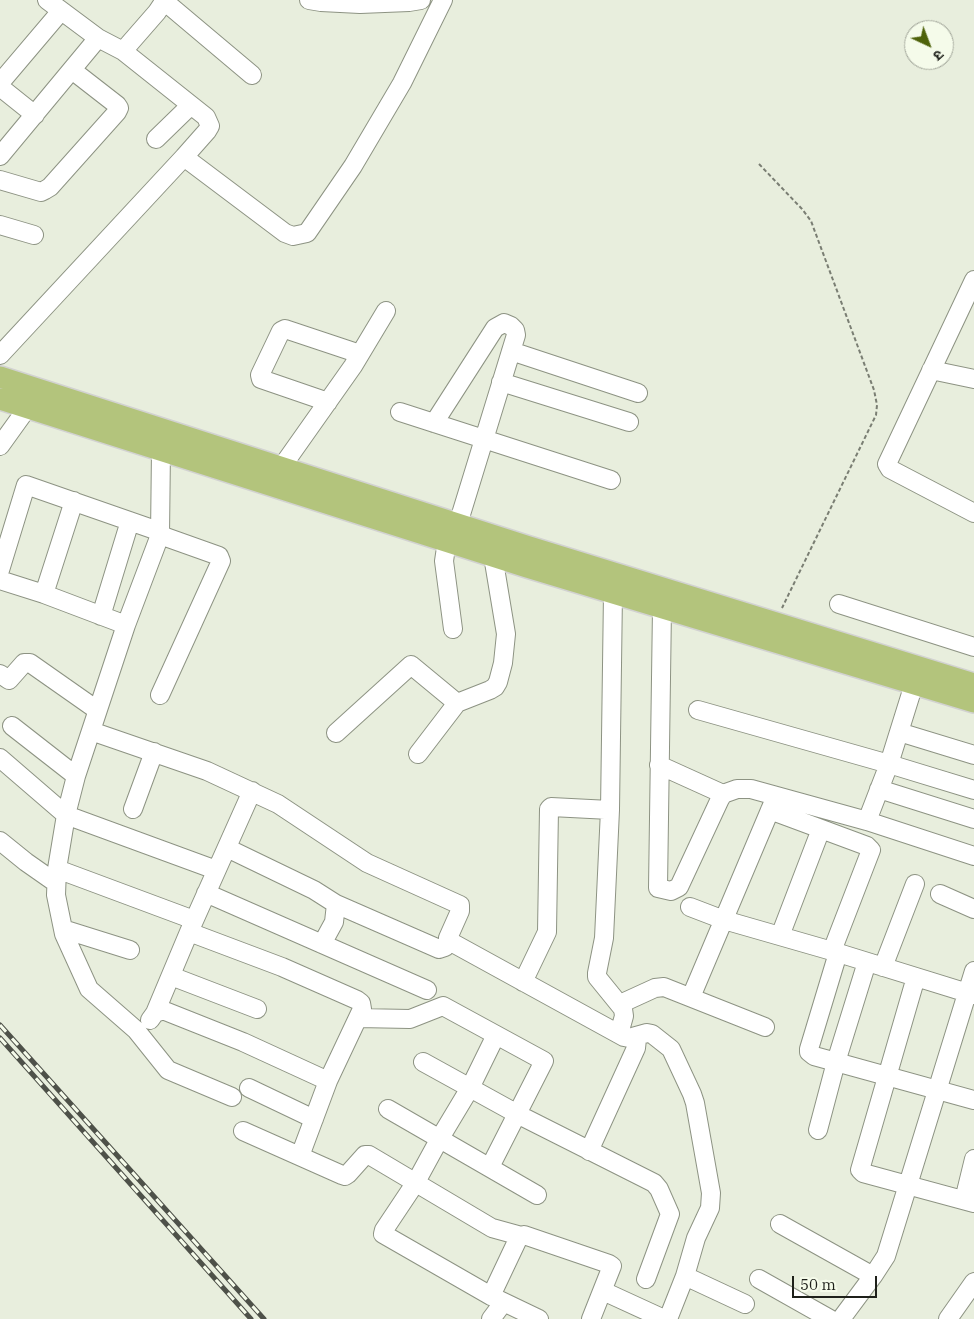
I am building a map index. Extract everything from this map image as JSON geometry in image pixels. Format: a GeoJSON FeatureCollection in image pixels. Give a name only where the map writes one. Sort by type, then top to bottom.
{"type":"FeatureCollection","features":[{"type":"Feature","properties":{"kind":"main road"},"geometry":{"type":"LineString","coordinates":[[0,377],[163,440],[452,532],[775,624],[974,684]]}},
{"type":"Feature","properties":{"kind":"main road"},"geometry":{"type":"LineString","coordinates":[[0,399],[282,468],[452,532],[493,556],[974,702]]}},
{"type":"Feature","properties":{"kind":"street"},"geometry":{"type":"LineString","coordinates":[[123,51],[157,12],[164,0],[252,75]]}},
{"type":"Feature","properties":{"kind":"street"},"geometry":{"type":"LineString","coordinates":[[309,0],[360,4],[421,0]]}},
{"type":"Feature","properties":{"kind":"street"},"geometry":{"type":"LineString","coordinates":[[184,157],[285,233],[294,236],[307,233],[353,166],[402,83],[443,0]]}},
{"type":"Feature","properties":{"kind":"street"},"geometry":{"type":"LineString","coordinates":[[0,355],[184,157],[210,126],[206,117],[123,51],[98,38],[54,5],[0,85],[35,115]]}},
{"type":"Feature","properties":{"kind":"street"},"geometry":{"type":"LineString","coordinates":[[0,156],[98,38]]}},
{"type":"Feature","properties":{"kind":"street"},"geometry":{"type":"LineString","coordinates":[[0,180],[41,192],[45,190],[50,187],[117,112],[117,105],[72,70]]}},
{"type":"Feature","properties":{"kind":"street"},"geometry":{"type":"LineString","coordinates":[[156,139],[190,105]]}},
{"type":"Feature","properties":{"kind":"street"},"geometry":{"type":"LineString","coordinates":[[0,225],[34,235]]}},
{"type":"Feature","properties":{"kind":"street"},"geometry":{"type":"LineString","coordinates":[[974,280],[887,464],[888,467],[974,513]]}},
{"type":"Feature","properties":{"kind":"street"},"geometry":{"type":"LineString","coordinates":[[282,468],[360,354],[386,311]]}},
{"type":"Feature","properties":{"kind":"street"},"geometry":{"type":"LineString","coordinates":[[434,424],[499,324],[504,323],[511,326],[515,330],[516,335],[444,561],[453,629]]}},
{"type":"Feature","properties":{"kind":"street"},"geometry":{"type":"LineString","coordinates":[[328,402],[260,379],[260,375],[281,330],[284,329],[360,354]]}},
{"type":"Feature","properties":{"kind":"street"},"geometry":{"type":"LineString","coordinates":[[511,351],[638,393]]}},
{"type":"Feature","properties":{"kind":"street"},"geometry":{"type":"LineString","coordinates":[[931,370],[974,379]]}},
{"type":"Feature","properties":{"kind":"street"},"geometry":{"type":"LineString","coordinates":[[501,382],[629,422]]}},
{"type":"Feature","properties":{"kind":"street"},"geometry":{"type":"LineString","coordinates":[[0,446],[28,407]]}},
{"type":"Feature","properties":{"kind":"street"},"geometry":{"type":"LineString","coordinates":[[400,412],[610,480]]}},
{"type":"Feature","properties":{"kind":"street"},"geometry":{"type":"LineString","coordinates":[[163,440],[161,533],[126,625],[76,776],[66,815],[56,876],[56,895],[63,929],[70,949],[89,989],[140,1034],[168,1070],[232,1097]]}},
{"type":"Feature","properties":{"kind":"street"},"geometry":{"type":"LineString","coordinates":[[0,570],[26,485],[161,533],[219,556],[221,561],[160,695]]}},
{"type":"Feature","properties":{"kind":"street"},"geometry":{"type":"LineString","coordinates":[[44,594],[74,501]]}},
{"type":"Feature","properties":{"kind":"street"},"geometry":{"type":"LineString","coordinates":[[101,616],[130,522]]}},
{"type":"Feature","properties":{"kind":"street"},"geometry":{"type":"LineString","coordinates":[[418,754],[457,703],[490,690],[498,682],[503,663],[506,634],[493,556]]}},
{"type":"Feature","properties":{"kind":"street"},"geometry":{"type":"LineString","coordinates":[[0,580],[44,594],[126,625]]}},
{"type":"Feature","properties":{"kind":"street"},"geometry":{"type":"LineString","coordinates":[[613,593],[610,810],[604,938],[597,973],[620,1004],[627,1036]]}},
{"type":"Feature","properties":{"kind":"street"},"geometry":{"type":"LineString","coordinates":[[839,604],[974,648]]}},
{"type":"Feature","properties":{"kind":"street"},"geometry":{"type":"LineString","coordinates":[[662,608],[657,885],[661,889],[671,890],[680,887],[720,799],[723,794],[737,789],[751,789],[821,829],[867,846],[871,850],[835,952],[809,1052],[814,1056],[974,1100]]}},
{"type":"Feature","properties":{"kind":"street"},"geometry":{"type":"LineString","coordinates":[[0,674],[9,680],[24,663],[30,663],[97,710]]}},
{"type":"Feature","properties":{"kind":"street"},"geometry":{"type":"LineString","coordinates":[[336,733],[410,665],[457,703]]}},
{"type":"Feature","properties":{"kind":"street"},"geometry":{"type":"LineString","coordinates":[[867,821],[889,764],[914,684]]}},
{"type":"Feature","properties":{"kind":"street"},"geometry":{"type":"LineString","coordinates":[[698,710],[974,790]]}},
{"type":"Feature","properties":{"kind":"street"},"geometry":{"type":"LineString","coordinates":[[12,726],[76,776]]}},
{"type":"Feature","properties":{"kind":"street"},"geometry":{"type":"LineString","coordinates":[[91,731],[208,771],[285,808],[367,863],[460,904],[460,911],[448,935],[449,940],[445,947],[439,949],[336,904],[314,890],[227,848]]}},
{"type":"Feature","properties":{"kind":"street"},"geometry":{"type":"LineString","coordinates":[[899,732],[974,755]]}},
{"type":"Feature","properties":{"kind":"street"},"geometry":{"type":"LineString","coordinates":[[134,809],[154,752]]}},
{"type":"Feature","properties":{"kind":"street"},"geometry":{"type":"LineString","coordinates":[[0,758],[66,815],[216,870]]}},
{"type":"Feature","properties":{"kind":"street"},"geometry":{"type":"LineString","coordinates":[[659,765],[723,794]]}},
{"type":"Feature","properties":{"kind":"street"},"geometry":{"type":"LineString","coordinates":[[880,789],[974,819]]}},
{"type":"Feature","properties":{"kind":"street"},"geometry":{"type":"LineString","coordinates":[[140,1034],[155,1013],[191,926],[252,792]]}},
{"type":"Feature","properties":{"kind":"street"},"geometry":{"type":"LineString","coordinates":[[773,803],[867,821],[974,856]]}},
{"type":"Feature","properties":{"kind":"street"},"geometry":{"type":"LineString","coordinates":[[691,997],[773,803]]}},
{"type":"Feature","properties":{"kind":"street"},"geometry":{"type":"LineString","coordinates":[[523,982],[547,932],[549,809],[551,807],[610,810]]}},
{"type":"Feature","properties":{"kind":"street"},"geometry":{"type":"LineString","coordinates":[[780,936],[821,829]]}},
{"type":"Feature","properties":{"kind":"street"},"geometry":{"type":"LineString","coordinates":[[0,841],[26,862],[56,876],[191,926],[357,1000],[361,1004],[362,1009],[328,1081],[300,1156]]}},
{"type":"Feature","properties":{"kind":"street"},"geometry":{"type":"LineString","coordinates":[[818,1130],[836,1062],[875,964],[915,884]]}},
{"type":"Feature","properties":{"kind":"street"},"geometry":{"type":"LineString","coordinates":[[206,893],[427,990]]}},
{"type":"Feature","properties":{"kind":"street"},"geometry":{"type":"LineString","coordinates":[[940,894],[974,909]]}},
{"type":"Feature","properties":{"kind":"street"},"geometry":{"type":"LineString","coordinates":[[322,944],[334,922],[336,904]]}},
{"type":"Feature","properties":{"kind":"street"},"geometry":{"type":"LineString","coordinates":[[690,907],[724,920],[970,994]]}},
{"type":"Feature","properties":{"kind":"street"},"geometry":{"type":"LineString","coordinates":[[63,929],[130,950]]}},
{"type":"Feature","properties":{"kind":"street"},"geometry":{"type":"LineString","coordinates":[[449,940],[523,982],[627,1036],[637,1039],[636,1048],[589,1151]]}},
{"type":"Feature","properties":{"kind":"street"},"geometry":{"type":"LineString","coordinates":[[841,1319],[886,1256],[936,1089],[970,994],[974,970]]}},
{"type":"Feature","properties":{"kind":"street"},"geometry":{"type":"LineString","coordinates":[[170,976],[257,1009]]}},
{"type":"Feature","properties":{"kind":"street"},"geometry":{"type":"LineString","coordinates":[[916,977],[860,1170],[863,1173],[969,1202],[974,1159]]}},
{"type":"Feature","properties":{"kind":"street"},"geometry":{"type":"LineString","coordinates":[[620,1004],[660,987],[669,987],[765,1027]]}},
{"type":"Feature","properties":{"kind":"street"},"geometry":{"type":"LineString","coordinates":[[358,1018],[410,1019],[442,1006],[544,1061],[490,1167]]}},
{"type":"Feature","properties":{"kind":"street"},"geometry":{"type":"LineString","coordinates":[[155,1013],[160,1010],[165,1011],[236,1039],[328,1081]]}},
{"type":"Feature","properties":{"kind":"street"},"geometry":{"type":"LineString","coordinates":[[627,1036],[652,1034],[672,1049],[695,1103],[711,1193],[710,1208],[696,1238],[685,1276],[668,1319]]}},
{"type":"Feature","properties":{"kind":"street"},"geometry":{"type":"LineString","coordinates":[[496,1035],[470,1088],[416,1182],[383,1234],[497,1300],[539,1319]]}},
{"type":"Feature","properties":{"kind":"street"},"geometry":{"type":"LineString","coordinates":[[423,1062],[516,1114],[650,1180],[659,1188],[670,1214],[646,1279]]}},
{"type":"Feature","properties":{"kind":"street"},"geometry":{"type":"LineString","coordinates":[[249,1088],[314,1119]]}},
{"type":"Feature","properties":{"kind":"street"},"geometry":{"type":"LineString","coordinates":[[388,1109],[537,1194]]}},
{"type":"Feature","properties":{"kind":"street"},"geometry":{"type":"LineString","coordinates":[[243,1131],[345,1176],[362,1157],[365,1155],[370,1156],[492,1228],[521,1236],[524,1235],[609,1264],[612,1266],[612,1270],[592,1319]]}},
{"type":"Feature","properties":{"kind":"street"},"geometry":{"type":"LineString","coordinates":[[780,1224],[873,1276]]}},
{"type":"Feature","properties":{"kind":"street"},"geometry":{"type":"LineString","coordinates":[[491,1319],[521,1236]]}},
{"type":"Feature","properties":{"kind":"street"},"geometry":{"type":"LineString","coordinates":[[685,1276],[745,1304]]}},
{"type":"Feature","properties":{"kind":"street"},"geometry":{"type":"LineString","coordinates":[[759,1279],[830,1319]]}},
{"type":"Feature","properties":{"kind":"street"},"geometry":{"type":"LineString","coordinates":[[948,1319],[974,1282]]}},
{"type":"Feature","properties":{"kind":"street"},"geometry":{"type":"LineString","coordinates":[[603,1290],[627,1311],[664,1319]]}},
{"type":"Feature","properties":{"kind":"path"},"geometry":{"type":"LineString","coordinates":[[759,164],[811,221],[874,390],[877,404],[876,416],[775,624]]}},
{"type":"Feature","properties":{"kind":"railway"},"geometry":{"type":"LineString","coordinates":[[0,1025],[264,1319]]}},
{"type":"Feature","properties":{"kind":"railway"},"geometry":{"type":"LineString","coordinates":[[0,1038],[251,1319]]}}]}
